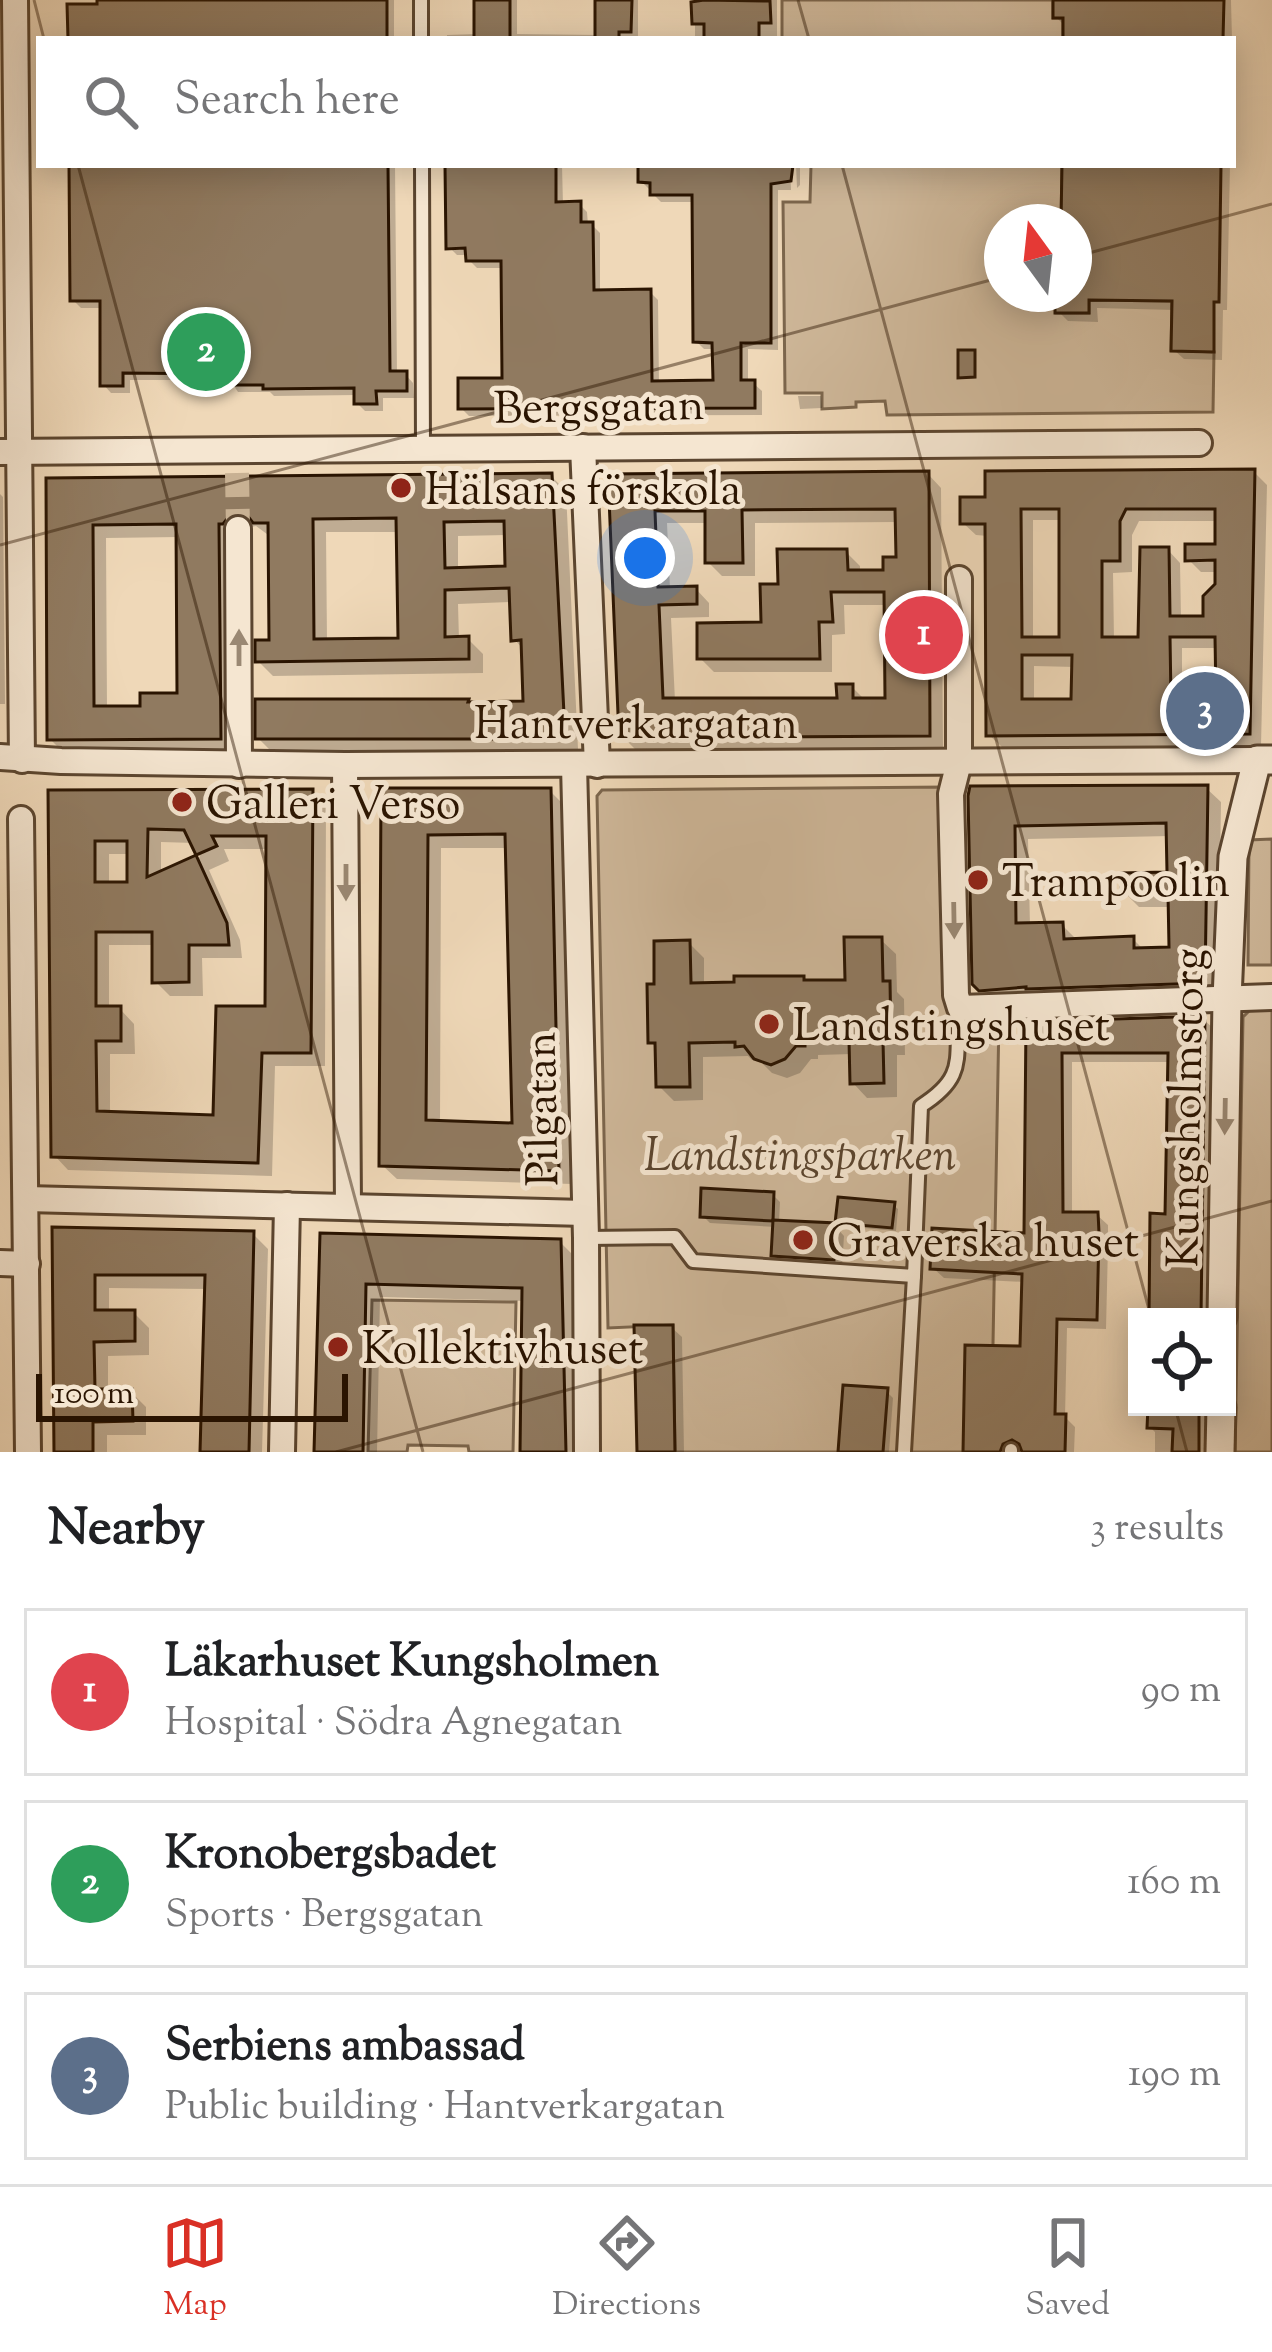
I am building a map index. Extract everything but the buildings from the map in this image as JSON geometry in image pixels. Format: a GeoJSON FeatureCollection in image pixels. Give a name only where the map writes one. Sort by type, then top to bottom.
{"type":"FeatureCollection","features":[{"type":"Feature","properties":{"kind":"street"},"geometry":{"type":"LineString","coordinates":[[11,759],[9,451],[15,0]]}},
{"type":"Feature","properties":{"kind":"street","name":"Bergsgatan"},"geometry":{"type":"LineString","coordinates":[[9,451],[237,462],[424,449],[1199,443]]}},
{"type":"Feature","properties":{"kind":"street","name":"Pilgatan"},"geometry":{"type":"LineString","coordinates":[[583,447],[587,1452]]}},
{"type":"Feature","properties":{"kind":"street"},"geometry":{"type":"LineString","coordinates":[[238,529],[239,765]]}},
{"type":"Feature","properties":{"kind":"street"},"geometry":{"type":"LineString","coordinates":[[959,579],[958,762],[951,794],[960,1008],[1272,997]]}},
{"type":"Feature","properties":{"kind":"street","name":"Hantverkargatan"},"geometry":{"type":"LineString","coordinates":[[11,759],[239,765],[1264,760]]}},
{"type":"Feature","properties":{"kind":"street","name":"Kungsholmstorg"},"geometry":{"type":"LineString","coordinates":[[1222,1308],[1233,857],[1264,760]]}},
{"type":"Feature","properties":{"kind":"street"},"geometry":{"type":"LineString","coordinates":[[345,765],[348,1206]]}},
{"type":"Feature","properties":{"kind":"street"},"geometry":{"type":"LineString","coordinates":[[21,819],[12,997],[26,1199],[28,1452]]}},
{"type":"Feature","properties":{"kind":"street"},"geometry":{"type":"LineString","coordinates":[[26,1199],[348,1206],[585,1226]]}},
{"type":"Feature","properties":{"kind":"street"},"geometry":{"type":"LineString","coordinates":[[282,1452],[287,1205]]}},
{"type":"Feature","properties":{"kind":"street"},"geometry":{"type":"LineString","coordinates":[[0,1264],[26,1264]]}},
{"type":"Feature","properties":{"kind":"street"},"geometry":{"type":"LineString","coordinates":[[1220,1452],[1221,1416]]}},
{"type":"Feature","properties":{"kind":"lane"},"geometry":{"type":"LineString","coordinates":[[421,0],[422,36]]}},
{"type":"Feature","properties":{"kind":"lane"},"geometry":{"type":"LineString","coordinates":[[422,168],[424,449]]}},
{"type":"Feature","properties":{"kind":"lane"},"geometry":{"type":"LineString","coordinates":[[904,1452],[921,1106],[940,1094],[955,1073],[960,1008]]}},
{"type":"Feature","properties":{"kind":"lane"},"geometry":{"type":"LineString","coordinates":[[585,1226],[675,1238],[693,1261],[914,1276]]}},
{"type":"Feature","properties":{"kind":"green space"},"geometry":{"type":"Polygon","coordinates":[[[782,0],[1053,0],[1053,18],[1063,18],[1063,36],[782,36],[782,0]]]}},
{"type":"Feature","properties":{"kind":"green space"},"geometry":{"type":"Polygon","coordinates":[[[811,168],[1062,168],[1061,204],[984,204],[984,312],[1089,313],[1092,300],[1172,301],[1171,350],[1214,352],[1213,412],[887,415],[885,401],[822,409],[822,393],[785,393],[783,202],[810,202],[811,168]]]}},
{"type":"Feature","properties":{"kind":"green space","name":"Landstingsparken"},"geometry":{"type":"Polygon","coordinates":[[[947,787],[949,1020],[999,1018],[991,1452],[675,1452],[673,1325],[608,1328],[597,796],[602,790],[947,787]]]}},
{"type":"Feature","properties":{"kind":"green space"},"geometry":{"type":"Polygon","coordinates":[[[1272,839],[1272,965],[1248,965],[1249,840],[1272,839]]]}},
{"type":"Feature","properties":{"kind":"green space"},"geometry":{"type":"Polygon","coordinates":[[[1252,1008],[1272,1008],[1272,1452],[1235,1452],[1243,1017],[1252,1008]]]}},
{"type":"Feature","properties":{"kind":"green space"},"geometry":{"type":"Polygon","coordinates":[[[372,1300],[516,1302],[513,1452],[408,1445],[407,1452],[368,1452],[372,1300]]]}},
{"type":"Feature","properties":{"kind":"tunnel"},"geometry":{"type":"LineString","coordinates":[[237,473],[238,529]]}},
{"type":"Feature","properties":{"kind":"place","name":"Kronobergsbadet"},"geometry":{"type":"Point","coordinates":[206,352]}},
{"type":"Feature","properties":{"kind":"place","name":"Hälsans förskola"},"geometry":{"type":"Point","coordinates":[401,488]}},
{"type":"Feature","properties":{"kind":"place","name":"Läkarhuset Kungsholmen"},"geometry":{"type":"Point","coordinates":[924,635]}},
{"type":"Feature","properties":{"kind":"place","name":"Serbiens ambassad"},"geometry":{"type":"Point","coordinates":[1205,711]}},
{"type":"Feature","properties":{"kind":"place","name":"Galleri Verso"},"geometry":{"type":"Point","coordinates":[182,802]}},
{"type":"Feature","properties":{"kind":"place","name":"Trampoolin"},"geometry":{"type":"Point","coordinates":[978,880]}},
{"type":"Feature","properties":{"kind":"place","name":"Landstingshuset"},"geometry":{"type":"Point","coordinates":[769,1024]}},
{"type":"Feature","properties":{"kind":"place","name":"Graverska huset"},"geometry":{"type":"Point","coordinates":[803,1240]}},
{"type":"Feature","properties":{"kind":"place","name":"Kollektivhuset"},"geometry":{"type":"Point","coordinates":[338,1347]}}]}
